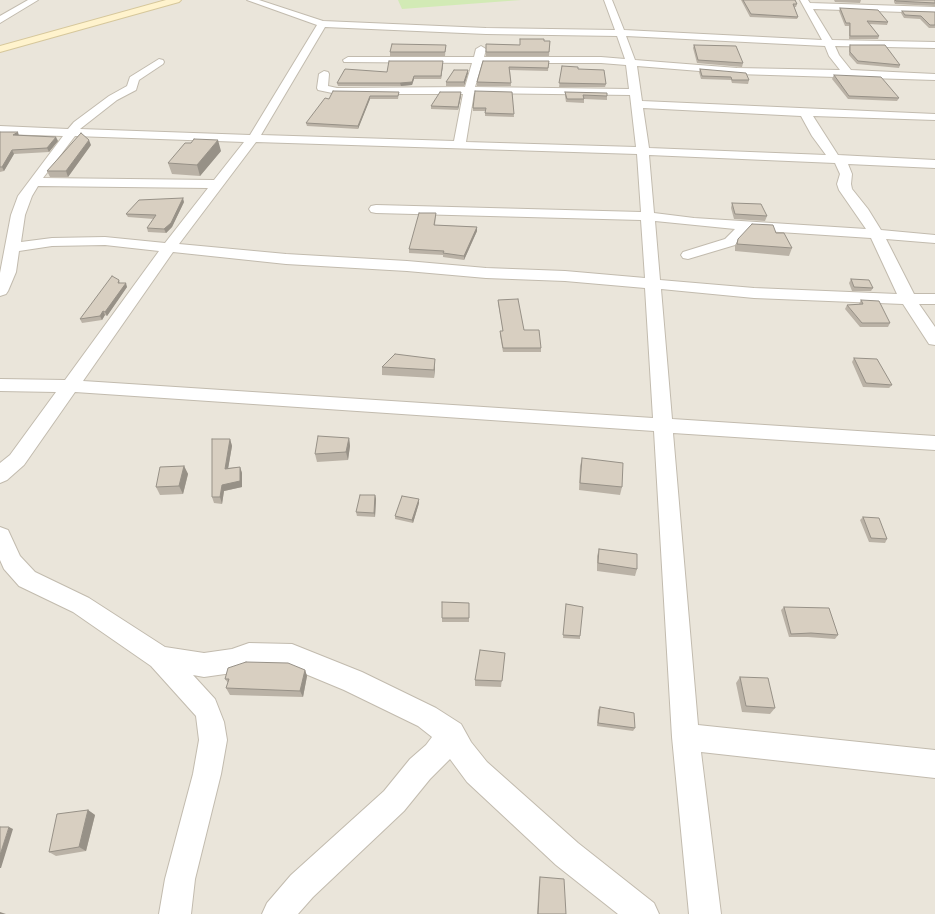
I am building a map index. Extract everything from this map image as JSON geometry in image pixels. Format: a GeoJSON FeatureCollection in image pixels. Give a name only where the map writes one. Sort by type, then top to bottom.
{"type":"FeatureCollection","features":[{"type":"Feature","properties":{"kind":"street"},"geometry":{"type":"LineString","coordinates":[[0,20],[34,0]]}},
{"type":"Feature","properties":{"kind":"street"},"geometry":{"type":"LineString","coordinates":[[0,49],[176,0]]}},
{"type":"Feature","properties":{"kind":"street"},"geometry":{"type":"LineString","coordinates":[[252,0],[322,24],[420,29],[622,33],[829,43],[935,45]]}},
{"type":"Feature","properties":{"kind":"street"},"geometry":{"type":"LineString","coordinates":[[608,0],[622,33],[631,62],[643,150],[686,737],[705,914]]}},
{"type":"Feature","properties":{"kind":"street"},"geometry":{"type":"LineString","coordinates":[[899,0],[908,9]]}},
{"type":"Feature","properties":{"kind":"street"},"geometry":{"type":"LineString","coordinates":[[806,3],[935,10]]}},
{"type":"Feature","properties":{"kind":"street"},"geometry":{"type":"LineString","coordinates":[[806,3],[829,43],[834,56],[848,74]]}},
{"type":"Feature","properties":{"kind":"street"},"geometry":{"type":"LineString","coordinates":[[273,7],[286,4]]}},
{"type":"Feature","properties":{"kind":"street"},"geometry":{"type":"LineString","coordinates":[[0,474],[8,461],[70,386],[168,249],[254,137],[322,24]]}},
{"type":"Feature","properties":{"kind":"street"},"geometry":{"type":"LineString","coordinates":[[411,60],[420,29]]}},
{"type":"Feature","properties":{"kind":"street"},"geometry":{"type":"LineString","coordinates":[[460,144],[469,90],[486,31]]}},
{"type":"Feature","properties":{"kind":"street"},"geometry":{"type":"LineString","coordinates":[[348,60],[601,60],[737,71],[935,77]]}},
{"type":"Feature","properties":{"kind":"street"},"geometry":{"type":"LineString","coordinates":[[0,290],[8,272],[18,215],[26,196],[35,182],[78,124],[113,98],[132,88],[132,82],[138,76],[159,62]]}},
{"type":"Feature","properties":{"kind":"street"},"geometry":{"type":"LineString","coordinates":[[324,74],[322,86],[326,90],[469,90],[636,98],[805,112],[935,116]]}},
{"type":"Feature","properties":{"kind":"street"},"geometry":{"type":"LineString","coordinates":[[921,76],[935,81]]}},
{"type":"Feature","properties":{"kind":"street"},"geometry":{"type":"LineString","coordinates":[[805,112],[818,136],[846,174],[844,184],[846,190],[876,234],[908,299],[935,340]]}},
{"type":"Feature","properties":{"kind":"street"},"geometry":{"type":"LineString","coordinates":[[0,130],[643,150],[834,157],[853,160],[935,164]]}},
{"type":"Feature","properties":{"kind":"street"},"geometry":{"type":"LineString","coordinates":[[35,182],[219,184]]}},
{"type":"Feature","properties":{"kind":"street"},"geometry":{"type":"LineString","coordinates":[[376,209],[648,216],[694,222],[876,234],[935,240]]}},
{"type":"Feature","properties":{"kind":"street"},"geometry":{"type":"LineString","coordinates":[[688,254],[730,242],[736,238],[745,225]]}},
{"type":"Feature","properties":{"kind":"street"},"geometry":{"type":"LineString","coordinates":[[13,247],[52,242],[105,242],[168,249],[294,259],[407,266],[486,273],[565,276],[754,293],[935,299]]}},
{"type":"Feature","properties":{"kind":"street"},"geometry":{"type":"LineString","coordinates":[[0,385],[70,386],[935,442]]}},
{"type":"Feature","properties":{"kind":"street"},"geometry":{"type":"LineString","coordinates":[[0,536],[12,562],[27,579],[81,605],[160,658],[206,708],[211,722],[213,740],[207,774],[180,879],[175,914]]}},
{"type":"Feature","properties":{"kind":"street"},"geometry":{"type":"LineString","coordinates":[[160,658],[204,665],[232,661],[249,655],[292,656],[353,681],[427,716],[451,734],[461,752],[477,772],[568,854],[643,914]]}},
{"type":"Feature","properties":{"kind":"street"},"geometry":{"type":"LineString","coordinates":[[278,914],[302,886],[394,801],[420,769],[436,755],[451,734]]}},
{"type":"Feature","properties":{"kind":"street"},"geometry":{"type":"LineString","coordinates":[[686,737],[784,749],[900,758],[935,764]]}},
{"type":"Feature","properties":{"kind":"shaded area"},"geometry":{"type":"Polygon","coordinates":[[[0,0],[935,0],[935,914],[0,914],[0,0]]]}},
{"type":"Feature","properties":{"kind":"green space"},"geometry":{"type":"Polygon","coordinates":[[[398,0],[521,0],[402,9],[398,0]]]}},
{"type":"Feature","properties":{"kind":"building"},"geometry":{"type":"Polygon","coordinates":[[[743,0],[795,0],[797,4],[793,4],[798,17],[751,14],[743,0]]]}},
{"type":"Feature","properties":{"kind":"building"},"geometry":{"type":"Polygon","coordinates":[[[895,0],[935,0],[935,3],[896,1],[895,0]]]}},
{"type":"Feature","properties":{"kind":"building"},"geometry":{"type":"Polygon","coordinates":[[[840,8],[878,10],[888,22],[867,21],[879,36],[850,36],[850,23],[846,23],[840,8]]]}},
{"type":"Feature","properties":{"kind":"building"},"geometry":{"type":"Polygon","coordinates":[[[902,11],[935,12],[935,25],[930,25],[921,16],[905,15],[902,11]]]}},
{"type":"Feature","properties":{"kind":"building"},"geometry":{"type":"Polygon","coordinates":[[[520,39],[544,39],[544,41],[550,41],[549,52],[486,52],[486,44],[520,45],[520,39]]]}},
{"type":"Feature","properties":{"kind":"building"},"geometry":{"type":"Polygon","coordinates":[[[392,44],[446,45],[445,52],[390,52],[392,44]]]}},
{"type":"Feature","properties":{"kind":"building"},"geometry":{"type":"Polygon","coordinates":[[[694,45],[736,46],[743,63],[698,60],[694,45]]]}},
{"type":"Feature","properties":{"kind":"building"},"geometry":{"type":"Polygon","coordinates":[[[850,45],[885,45],[900,65],[858,61],[850,52],[850,45]]]}},
{"type":"Feature","properties":{"kind":"building"},"geometry":{"type":"Polygon","coordinates":[[[389,61],[443,61],[441,76],[414,76],[412,82],[400,83],[337,83],[345,69],[387,72],[389,61]]]}},
{"type":"Feature","properties":{"kind":"building"},"geometry":{"type":"Polygon","coordinates":[[[483,61],[549,61],[548,68],[509,67],[511,83],[477,82],[483,61]]]}},
{"type":"Feature","properties":{"kind":"building"},"geometry":{"type":"Polygon","coordinates":[[[562,66],[578,67],[578,69],[604,70],[606,84],[559,83],[562,66]]]}},
{"type":"Feature","properties":{"kind":"building"},"geometry":{"type":"Polygon","coordinates":[[[700,69],[746,73],[749,80],[732,80],[731,77],[702,76],[700,69]]]}},
{"type":"Feature","properties":{"kind":"building"},"geometry":{"type":"Polygon","coordinates":[[[454,70],[468,70],[464,82],[446,82],[454,70]]]}},
{"type":"Feature","properties":{"kind":"building"},"geometry":{"type":"Polygon","coordinates":[[[834,75],[881,77],[899,98],[849,96],[834,75]]]}},
{"type":"Feature","properties":{"kind":"building"},"geometry":{"type":"Polygon","coordinates":[[[333,91],[399,92],[398,96],[370,96],[358,126],[306,123],[325,98],[329,99],[333,91]]]}},
{"type":"Feature","properties":{"kind":"building"},"geometry":{"type":"Polygon","coordinates":[[[475,91],[512,92],[514,114],[485,113],[486,108],[473,108],[475,91]]]}},
{"type":"Feature","properties":{"kind":"building"},"geometry":{"type":"Polygon","coordinates":[[[440,92],[461,92],[458,107],[431,106],[440,92]]]}},
{"type":"Feature","properties":{"kind":"building"},"geometry":{"type":"Polygon","coordinates":[[[565,92],[607,93],[607,96],[583,95],[584,99],[567,99],[565,92]]]}},
{"type":"Feature","properties":{"kind":"building"},"geometry":{"type":"Polygon","coordinates":[[[0,132],[18,132],[13,135],[56,137],[47,148],[12,150],[2,167],[0,167],[0,132]]]}},
{"type":"Feature","properties":{"kind":"building"},"geometry":{"type":"Polygon","coordinates":[[[81,133],[89,140],[66,171],[47,171],[81,133]]]}},
{"type":"Feature","properties":{"kind":"building"},"geometry":{"type":"Polygon","coordinates":[[[194,139],[218,140],[197,165],[168,163],[185,143],[191,143],[194,139]]]}},
{"type":"Feature","properties":{"kind":"building"},"geometry":{"type":"Polygon","coordinates":[[[183,198],[171,223],[164,229],[147,228],[156,215],[126,214],[139,200],[183,198]]]}},
{"type":"Feature","properties":{"kind":"building"},"geometry":{"type":"Polygon","coordinates":[[[732,203],[761,204],[767,216],[735,214],[732,203]]]}},
{"type":"Feature","properties":{"kind":"building"},"geometry":{"type":"Polygon","coordinates":[[[419,213],[436,213],[434,225],[477,227],[464,256],[443,253],[444,251],[409,249],[419,213]]]}},
{"type":"Feature","properties":{"kind":"building"},"geometry":{"type":"Polygon","coordinates":[[[752,224],[773,225],[776,233],[784,233],[792,248],[737,244],[738,239],[752,224]]]}},
{"type":"Feature","properties":{"kind":"building"},"geometry":{"type":"Polygon","coordinates":[[[112,276],[119,280],[118,283],[126,283],[105,312],[103,311],[100,316],[80,319],[112,276]]]}},
{"type":"Feature","properties":{"kind":"building"},"geometry":{"type":"Polygon","coordinates":[[[851,279],[869,280],[873,288],[854,287],[851,279]]]}},
{"type":"Feature","properties":{"kind":"building"},"geometry":{"type":"Polygon","coordinates":[[[518,299],[524,330],[539,330],[541,348],[503,348],[500,331],[503,331],[498,300],[518,299]]]}},
{"type":"Feature","properties":{"kind":"building"},"geometry":{"type":"Polygon","coordinates":[[[861,300],[879,301],[890,323],[862,323],[847,305],[863,304],[861,300]]]}},
{"type":"Feature","properties":{"kind":"building"},"geometry":{"type":"Polygon","coordinates":[[[395,354],[435,359],[434,370],[382,367],[395,354]]]}},
{"type":"Feature","properties":{"kind":"building"},"geometry":{"type":"Polygon","coordinates":[[[854,358],[877,359],[892,385],[866,383],[854,358]]]}},
{"type":"Feature","properties":{"kind":"building"},"geometry":{"type":"Polygon","coordinates":[[[318,436],[349,438],[346,452],[315,454],[318,436]]]}},
{"type":"Feature","properties":{"kind":"building"},"geometry":{"type":"Polygon","coordinates":[[[212,439],[230,439],[225,469],[240,467],[240,481],[222,485],[220,497],[212,497],[212,439]]]}},
{"type":"Feature","properties":{"kind":"building"},"geometry":{"type":"Polygon","coordinates":[[[582,458],[623,463],[622,487],[580,483],[582,458]]]}},
{"type":"Feature","properties":{"kind":"building"},"geometry":{"type":"Polygon","coordinates":[[[184,466],[179,486],[156,487],[160,467],[184,466]]]}},
{"type":"Feature","properties":{"kind":"building"},"geometry":{"type":"Polygon","coordinates":[[[360,495],[375,495],[374,513],[356,512],[360,495]]]}},
{"type":"Feature","properties":{"kind":"building"},"geometry":{"type":"Polygon","coordinates":[[[402,496],[419,499],[412,520],[395,516],[402,496]]]}},
{"type":"Feature","properties":{"kind":"building"},"geometry":{"type":"Polygon","coordinates":[[[863,517],[879,518],[887,539],[871,538],[863,517]]]}},
{"type":"Feature","properties":{"kind":"building"},"geometry":{"type":"Polygon","coordinates":[[[599,549],[637,554],[637,569],[598,563],[599,549]]]}},
{"type":"Feature","properties":{"kind":"building"},"geometry":{"type":"Polygon","coordinates":[[[442,602],[469,603],[469,618],[442,618],[442,602]]]}},
{"type":"Feature","properties":{"kind":"building"},"geometry":{"type":"Polygon","coordinates":[[[566,604],[583,607],[580,636],[563,635],[566,604]]]}},
{"type":"Feature","properties":{"kind":"building"},"geometry":{"type":"Polygon","coordinates":[[[784,607],[829,608],[838,635],[811,633],[791,634],[784,607]]]}},
{"type":"Feature","properties":{"kind":"building"},"geometry":{"type":"Polygon","coordinates":[[[480,650],[505,653],[502,681],[475,680],[480,650]]]}},
{"type":"Feature","properties":{"kind":"building"},"geometry":{"type":"Polygon","coordinates":[[[246,662],[288,663],[305,670],[300,691],[226,688],[229,679],[225,679],[228,668],[246,662]]]}},
{"type":"Feature","properties":{"kind":"building"},"geometry":{"type":"Polygon","coordinates":[[[740,677],[768,678],[775,708],[746,706],[740,677]]]}},
{"type":"Feature","properties":{"kind":"building"},"geometry":{"type":"Polygon","coordinates":[[[600,707],[634,713],[635,728],[598,723],[600,707]]]}},
{"type":"Feature","properties":{"kind":"building"},"geometry":{"type":"Polygon","coordinates":[[[88,810],[79,847],[49,852],[57,814],[88,810]]]}},
{"type":"Feature","properties":{"kind":"building"},"geometry":{"type":"Polygon","coordinates":[[[0,827],[9,827],[0,855],[0,827]]]}},
{"type":"Feature","properties":{"kind":"building"},"geometry":{"type":"Polygon","coordinates":[[[540,877],[564,879],[566,914],[538,914],[540,877]]]}}]}
